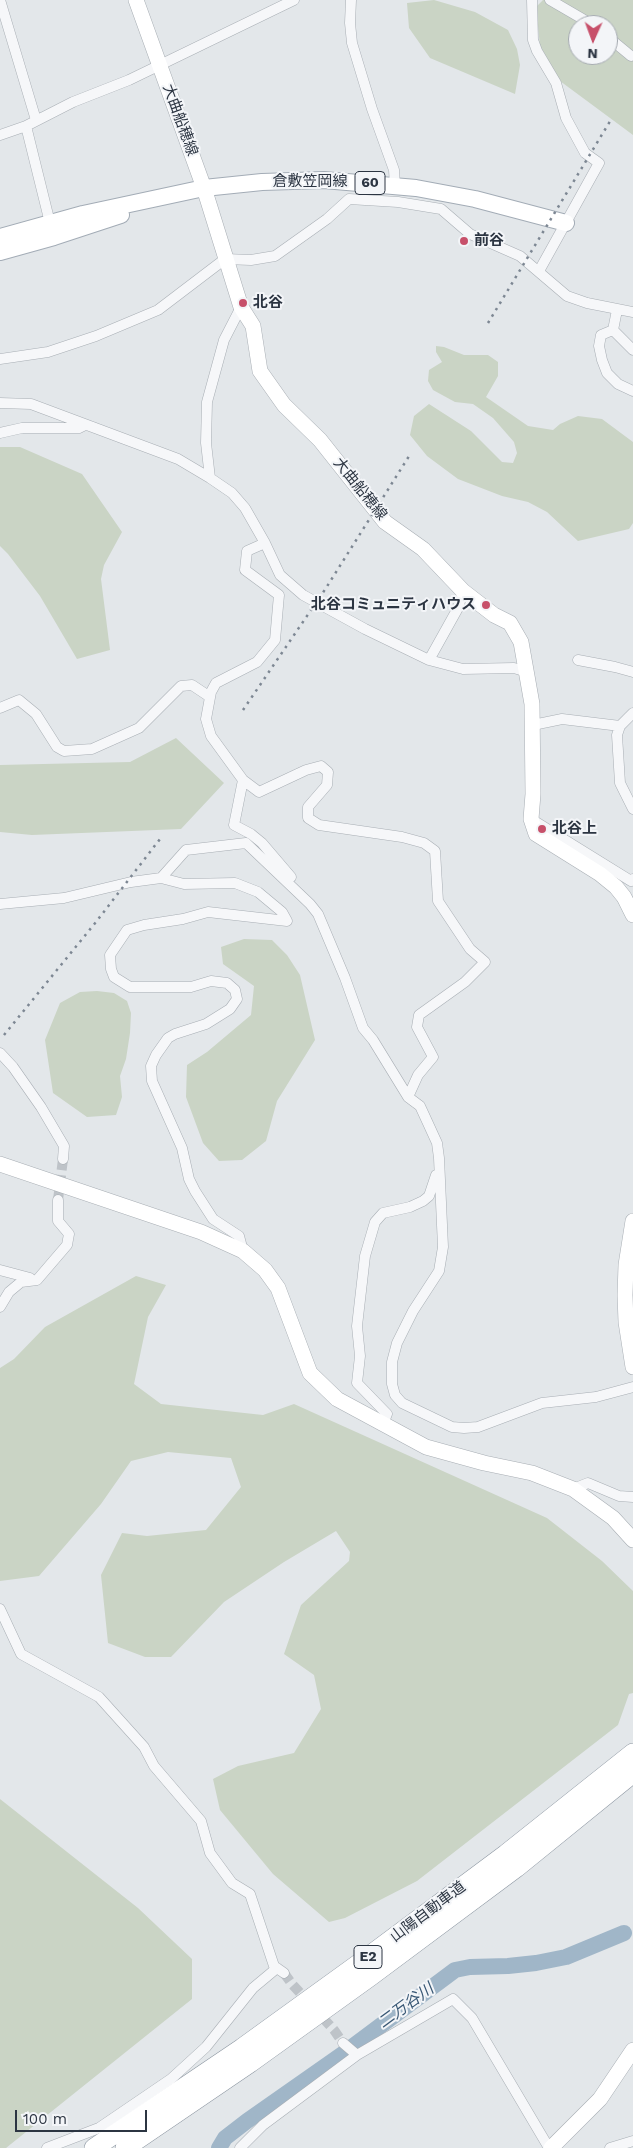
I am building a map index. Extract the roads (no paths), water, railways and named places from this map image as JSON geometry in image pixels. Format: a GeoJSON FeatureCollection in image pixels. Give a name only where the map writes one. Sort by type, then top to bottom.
{"type":"FeatureCollection","features":[{"type":"Feature","properties":{"kind":"highway","name":"山陽自動車道"},"geometry":{"type":"LineString","coordinates":[[94,2148],[242,2048],[361,1962],[506,1854],[633,1753]]}},
{"type":"Feature","properties":{"kind":"highway","name":"山陽自動車道"},"geometry":{"type":"LineString","coordinates":[[125,2148],[250,2063],[371,1976],[516,1868],[633,1773]]}},
{"type":"Feature","properties":{"kind":"main road","name":"大曲船穂線"},"geometry":{"type":"LineString","coordinates":[[136,0],[204,188],[240,306],[253,326],[260,371],[284,405],[320,440],[385,522],[423,549],[463,591],[494,615],[510,623],[521,642],[527,672],[533,725],[531,818]]}},
{"type":"Feature","properties":{"kind":"main road","name":"倉敷笠岡線"},"geometry":{"type":"LineString","coordinates":[[0,252],[52,230],[83,214],[170,197],[204,188],[262,182],[324,180],[395,186],[475,199],[566,224]]}},
{"type":"Feature","properties":{"kind":"main road","name":"倉敷笠岡線"},"geometry":{"type":"LineString","coordinates":[[0,237],[52,230]]}},
{"type":"Feature","properties":{"kind":"main road"},"geometry":{"type":"LineString","coordinates":[[531,818],[536,834],[600,874],[616,887],[633,916]]}},
{"type":"Feature","properties":{"kind":"main road"},"geometry":{"type":"LineString","coordinates":[[0,1164],[201,1232],[243,1251],[265,1270],[278,1288],[310,1373],[337,1399],[426,1447],[442,1453],[532,1473],[573,1489],[613,1518],[633,1540]]}},
{"type":"Feature","properties":{"kind":"main road"},"geometry":{"type":"LineString","coordinates":[[633,1221],[626,1265],[625,1295],[626,1322],[633,1367]]}},
{"type":"Feature","properties":{"kind":"main road"},"geometry":{"type":"LineString","coordinates":[[550,2148],[600,2099],[633,2050]]}},
{"type":"Feature","properties":{"kind":"street"},"geometry":{"type":"LineString","coordinates":[[0,0],[36,120]]}},
{"type":"Feature","properties":{"kind":"street"},"geometry":{"type":"LineString","coordinates":[[0,136],[26,126],[72,102],[129,80],[294,0]]}},
{"type":"Feature","properties":{"kind":"street"},"geometry":{"type":"LineString","coordinates":[[351,0],[350,23],[352,43],[372,109],[394,170],[395,186]]}},
{"type":"Feature","properties":{"kind":"street"},"geometry":{"type":"LineString","coordinates":[[532,0],[533,40],[537,51],[556,83],[566,118],[584,154],[599,163],[539,271]]}},
{"type":"Feature","properties":{"kind":"street"},"geometry":{"type":"LineString","coordinates":[[550,0],[576,15]]}},
{"type":"Feature","properties":{"kind":"street"},"geometry":{"type":"LineString","coordinates":[[618,45],[631,56]]}},
{"type":"Feature","properties":{"kind":"street"},"geometry":{"type":"LineString","coordinates":[[26,126],[52,230]]}},
{"type":"Feature","properties":{"kind":"street"},"geometry":{"type":"LineString","coordinates":[[0,359],[48,352],[96,336],[158,310],[226,259],[251,260],[275,256],[327,219],[349,198],[398,202],[440,209],[470,234],[520,256],[567,296],[587,303],[633,312]]}},
{"type":"Feature","properties":{"kind":"street"},"geometry":{"type":"LineString","coordinates":[[210,478],[206,443],[207,402],[224,340],[240,306]]}},
{"type":"Feature","properties":{"kind":"street"},"geometry":{"type":"LineString","coordinates":[[613,330],[617,310]]}},
{"type":"Feature","properties":{"kind":"street"},"geometry":{"type":"LineString","coordinates":[[613,330],[633,350]]}},
{"type":"Feature","properties":{"kind":"street"},"geometry":{"type":"LineString","coordinates":[[613,330],[601,335],[599,346],[602,360],[607,373],[618,384],[633,391]]}},
{"type":"Feature","properties":{"kind":"street"},"geometry":{"type":"LineString","coordinates":[[0,403],[31,404],[178,459],[210,478],[232,493],[244,508],[265,543],[280,575],[303,595],[365,630],[428,660],[463,669],[514,668],[527,672]]}},
{"type":"Feature","properties":{"kind":"street"},"geometry":{"type":"LineString","coordinates":[[0,433],[22,428],[79,428],[86,425]]}},
{"type":"Feature","properties":{"kind":"street"},"geometry":{"type":"LineString","coordinates":[[265,543],[247,551],[245,570],[279,594],[275,640],[257,662],[216,683],[210,697],[206,719],[211,736],[243,780],[259,792],[306,770],[321,766],[328,772],[327,785],[308,807],[308,818],[319,825],[402,837],[424,843],[435,851],[438,901],[470,949],[485,962],[465,982],[419,1015],[417,1027],[433,1057],[418,1075],[408,1097]]}},
{"type":"Feature","properties":{"kind":"street"},"geometry":{"type":"LineString","coordinates":[[428,660],[458,608],[463,591]]}},
{"type":"Feature","properties":{"kind":"street"},"geometry":{"type":"LineString","coordinates":[[578,660],[633,672]]}},
{"type":"Feature","properties":{"kind":"street"},"geometry":{"type":"LineString","coordinates":[[0,708],[19,700],[36,714],[57,747],[64,751],[92,749],[139,728],[181,686],[192,685],[210,697]]}},
{"type":"Feature","properties":{"kind":"street"},"geometry":{"type":"LineString","coordinates":[[633,713],[620,726],[617,735],[620,783],[633,808]]}},
{"type":"Feature","properties":{"kind":"street"},"geometry":{"type":"LineString","coordinates":[[533,725],[562,719],[620,726]]}},
{"type":"Feature","properties":{"kind":"street"},"geometry":{"type":"LineString","coordinates":[[243,780],[234,825],[251,834],[262,843],[298,885],[297,891]]}},
{"type":"Feature","properties":{"kind":"street"},"geometry":{"type":"LineString","coordinates":[[531,818],[631,881],[633,879]]}},
{"type":"Feature","properties":{"kind":"street"},"geometry":{"type":"LineString","coordinates":[[162,878],[186,850],[246,843],[310,904],[324,924],[346,978],[363,1028],[408,1097],[420,1106],[426,1119],[437,1144],[443,1247],[441,1264],[403,1329],[397,1344],[391,1375],[394,1395],[402,1403],[423,1414],[452,1426],[464,1428],[478,1426],[542,1404],[596,1397],[633,1387]]}},
{"type":"Feature","properties":{"kind":"street"},"geometry":{"type":"LineString","coordinates":[[0,904],[64,898],[131,882],[162,878],[184,884],[235,883],[258,892],[282,912],[286,921],[208,912],[127,930],[110,955],[111,970],[114,977],[130,987],[191,987],[211,981],[227,983],[235,990],[237,999],[230,1009],[206,1024],[168,1038],[151,1066],[152,1081],[182,1148],[189,1179],[213,1219],[239,1236],[243,1251]]}},
{"type":"Feature","properties":{"kind":"street"},"geometry":{"type":"LineString","coordinates":[[0,1052],[42,1107],[64,1146],[62,1159]]}},
{"type":"Feature","properties":{"kind":"street"},"geometry":{"type":"LineString","coordinates":[[383,1424],[388,1414],[357,1383],[360,1356],[357,1326],[365,1256],[375,1222],[383,1213],[410,1207],[429,1196],[435,1181],[438,1158]]}},
{"type":"Feature","properties":{"kind":"street"},"geometry":{"type":"LineString","coordinates":[[0,1307],[9,1292],[21,1282],[37,1280],[67,1244],[69,1234],[58,1221],[58,1200]]}},
{"type":"Feature","properties":{"kind":"street"},"geometry":{"type":"LineString","coordinates":[[0,1270],[37,1280]]}},
{"type":"Feature","properties":{"kind":"street"},"geometry":{"type":"LineString","coordinates":[[573,1489],[588,1483],[619,1496],[633,1497]]}},
{"type":"Feature","properties":{"kind":"street"},"geometry":{"type":"LineString","coordinates":[[0,1609],[21,1654],[99,1697],[144,1746],[154,1766],[201,1821],[210,1853],[232,1883],[250,1894],[274,1966],[280,1971],[252,1988],[206,2047],[171,2079],[98,2128],[48,2148]]}},
{"type":"Feature","properties":{"kind":"street"},"geometry":{"type":"LineString","coordinates":[[240,2148],[263,2125],[356,2054],[454,1999],[472,2018],[550,2148]]}},
{"type":"Feature","properties":{"kind":"street"},"geometry":{"type":"LineString","coordinates":[[343,2043],[356,2054]]}},
{"type":"Feature","properties":{"kind":"street"},"geometry":{"type":"LineString","coordinates":[[610,2148],[633,2140]]}},
{"type":"Feature","properties":{"kind":"waterway","name":"二万谷川"},"geometry":{"type":"LineString","coordinates":[[219,2148],[225,2138],[247,2121],[344,2053],[455,1970],[470,1967],[536,1963],[566,1957],[624,1933]]}},
{"type":"Feature","properties":{"kind":"tunnel"},"geometry":{"type":"LineString","coordinates":[[58,1200],[63,1159]]}},
{"type":"Feature","properties":{"kind":"tunnel"},"geometry":{"type":"LineString","coordinates":[[284,1973],[343,2043]]}},
{"type":"Feature","properties":{"kind":"railway"},"geometry":{"type":"LineString","coordinates":[[488,323],[612,118]]}},
{"type":"Feature","properties":{"kind":"railway"},"geometry":{"type":"LineString","coordinates":[[243,710],[326,588],[411,453]]}},
{"type":"Feature","properties":{"kind":"railway"},"geometry":{"type":"LineString","coordinates":[[4,1035],[96,922],[160,839]]}},
{"type":"Feature","properties":{"kind":"place","name":"前谷"},"geometry":{"type":"Point","coordinates":[464,241]}},
{"type":"Feature","properties":{"kind":"place","name":"北谷"},"geometry":{"type":"Point","coordinates":[243,303]}},
{"type":"Feature","properties":{"kind":"place","name":"北谷コミュニティハウス"},"geometry":{"type":"Point","coordinates":[486,605]}},
{"type":"Feature","properties":{"kind":"place","name":"北谷上"},"geometry":{"type":"Point","coordinates":[542,829]}}]}
